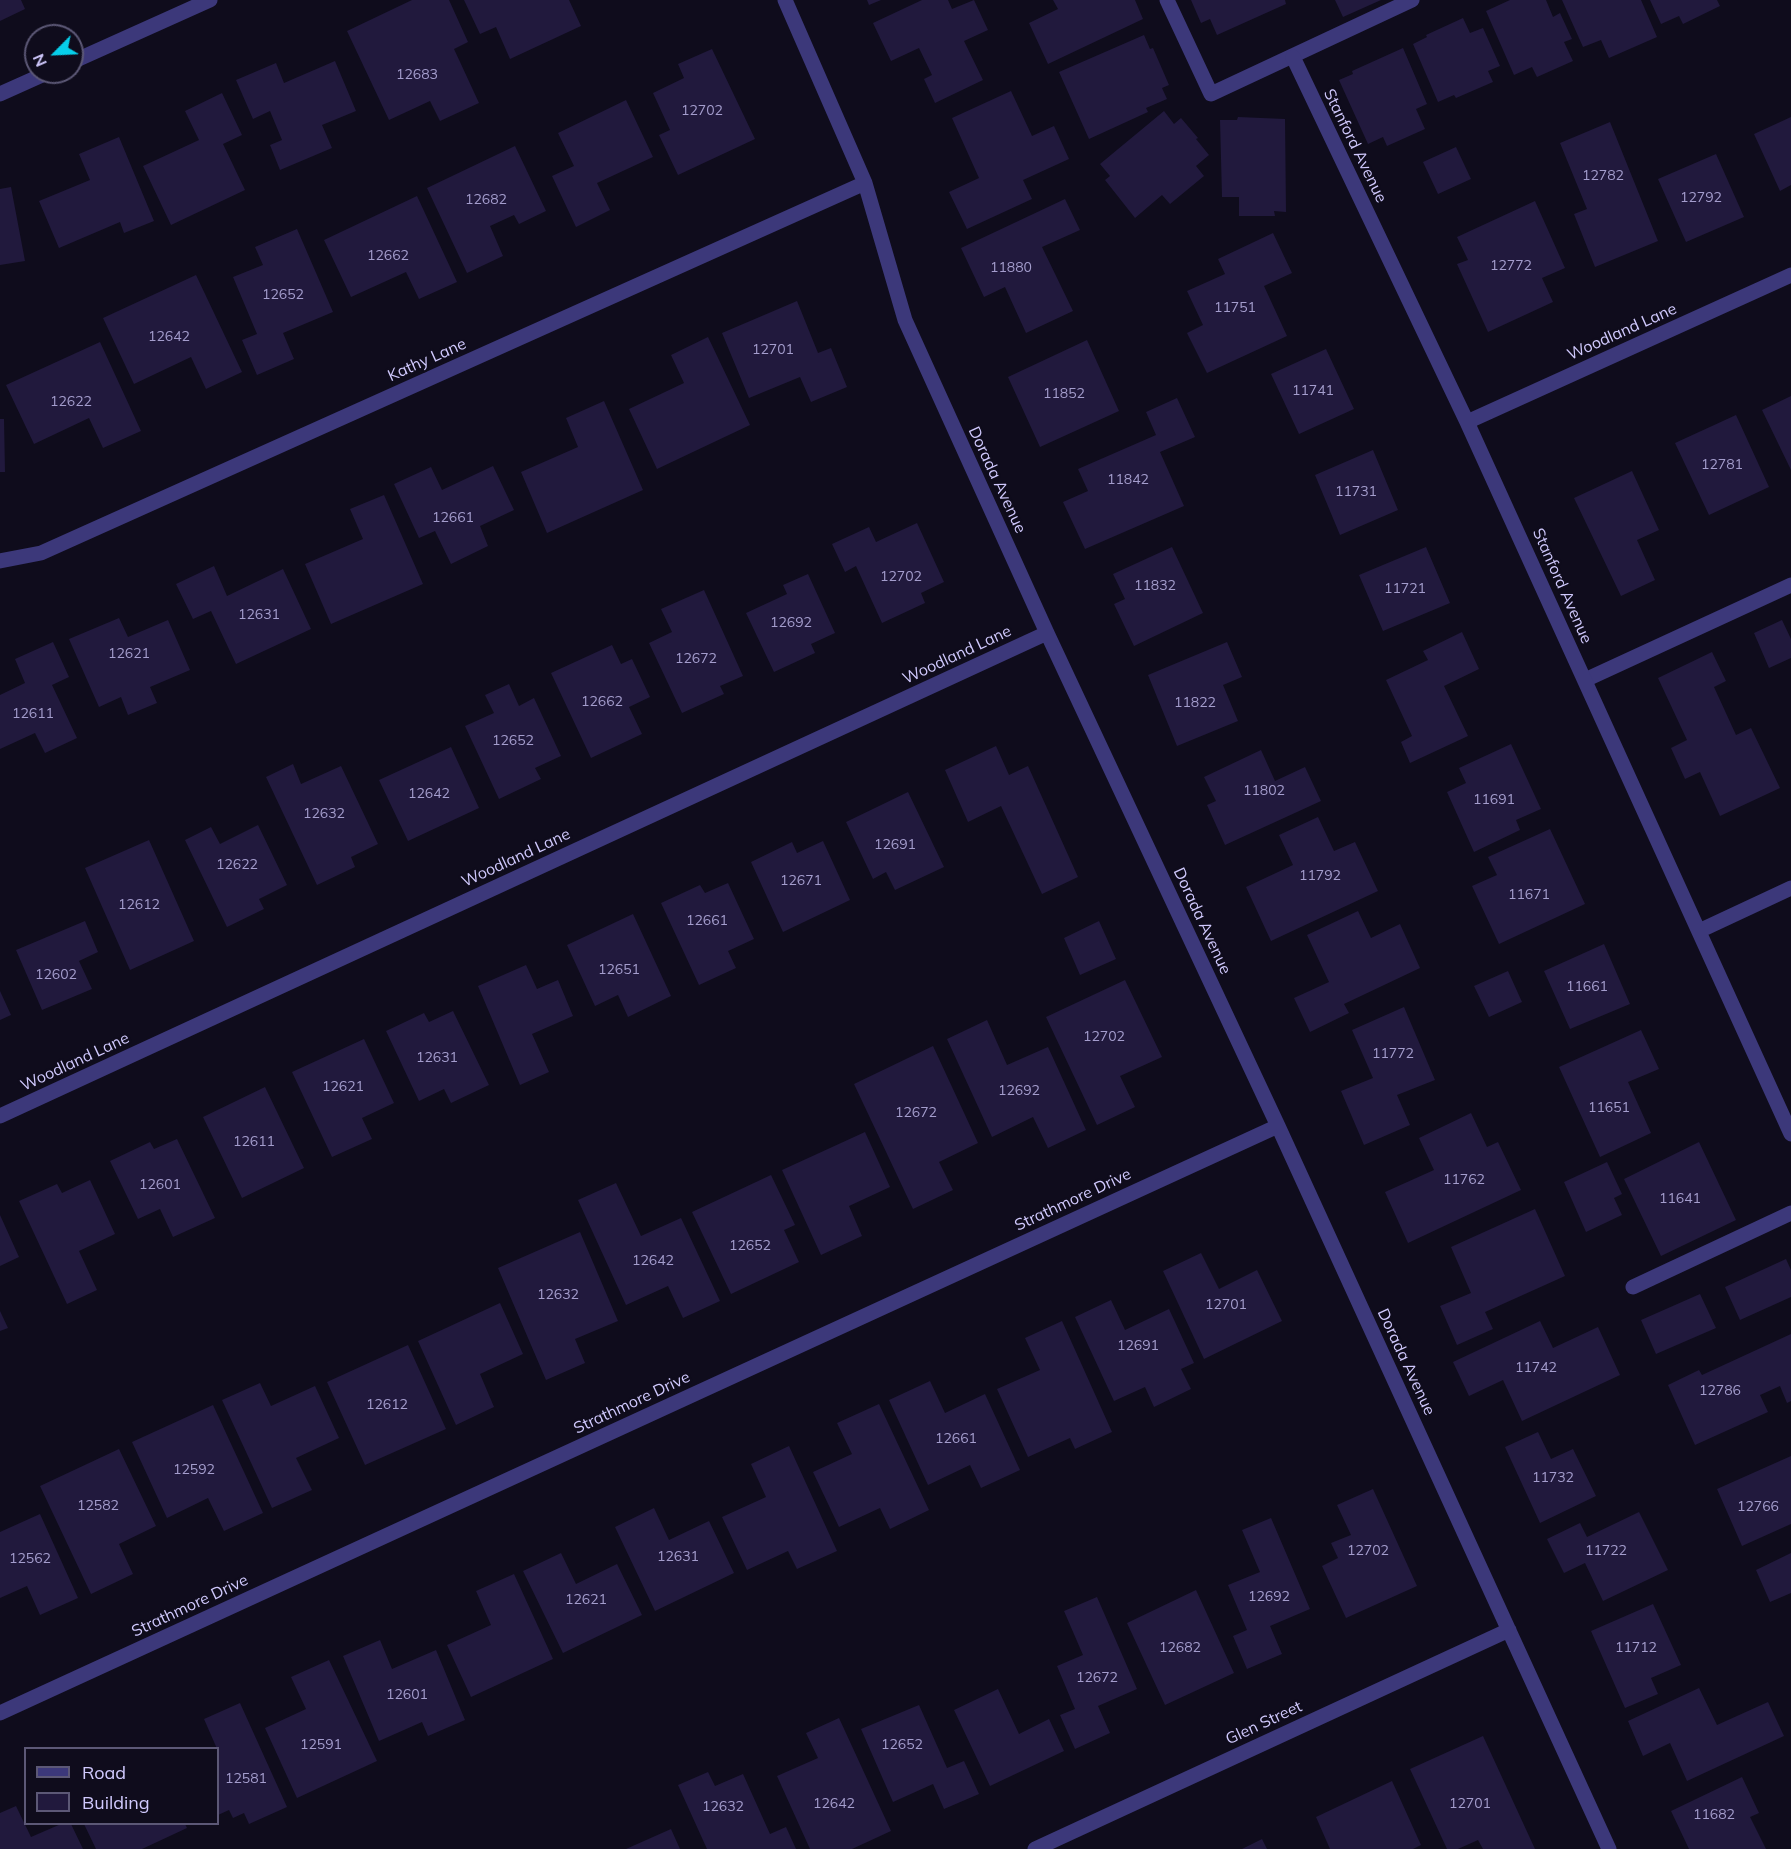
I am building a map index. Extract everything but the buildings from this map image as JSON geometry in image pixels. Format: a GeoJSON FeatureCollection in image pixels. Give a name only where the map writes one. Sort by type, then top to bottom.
{"type":"FeatureCollection","features":[{"type":"Feature","properties":{"kind":"street"},"geometry":{"type":"LineString","coordinates":[[84,57],[210,0]]}},
{"type":"Feature","properties":{"kind":"street","name":"Dorada Avenue"},"geometry":{"type":"LineString","coordinates":[[785,0],[865,183],[904,320],[1047,633],[1278,1125],[1609,1849]]}},
{"type":"Feature","properties":{"kind":"street"},"geometry":{"type":"LineString","coordinates":[[1167,0],[1211,94],[1412,0]]}},
{"type":"Feature","properties":{"kind":"street","name":"Stanford Avenue"},"geometry":{"type":"LineString","coordinates":[[1293,57],[1467,422],[1791,1134]]}},
{"type":"Feature","properties":{"kind":"street"},"geometry":{"type":"LineString","coordinates":[[0,94],[24,83]]}},
{"type":"Feature","properties":{"kind":"street","name":"Kathy Lane"},"geometry":{"type":"LineString","coordinates":[[0,561],[41,553],[865,183]]}},
{"type":"Feature","properties":{"kind":"street","name":"Woodland Lane"},"geometry":{"type":"LineString","coordinates":[[1467,422],[1791,275]]}},
{"type":"Feature","properties":{"kind":"street"},"geometry":{"type":"LineString","coordinates":[[1585,680],[1791,585]]}},
{"type":"Feature","properties":{"kind":"street","name":"Woodland Lane"},"geometry":{"type":"LineString","coordinates":[[0,1116],[1047,633]]}},
{"type":"Feature","properties":{"kind":"street"},"geometry":{"type":"LineString","coordinates":[[1699,931],[1791,888]]}},
{"type":"Feature","properties":{"kind":"street","name":"Strathmore Drive"},"geometry":{"type":"LineString","coordinates":[[0,1713],[1278,1125]]}},
{"type":"Feature","properties":{"kind":"street"},"geometry":{"type":"LineString","coordinates":[[1633,1287],[1791,1213]]}},
{"type":"Feature","properties":{"kind":"street","name":"Glen Street"},"geometry":{"type":"LineString","coordinates":[[1035,1849],[1509,1630]]}}]}
